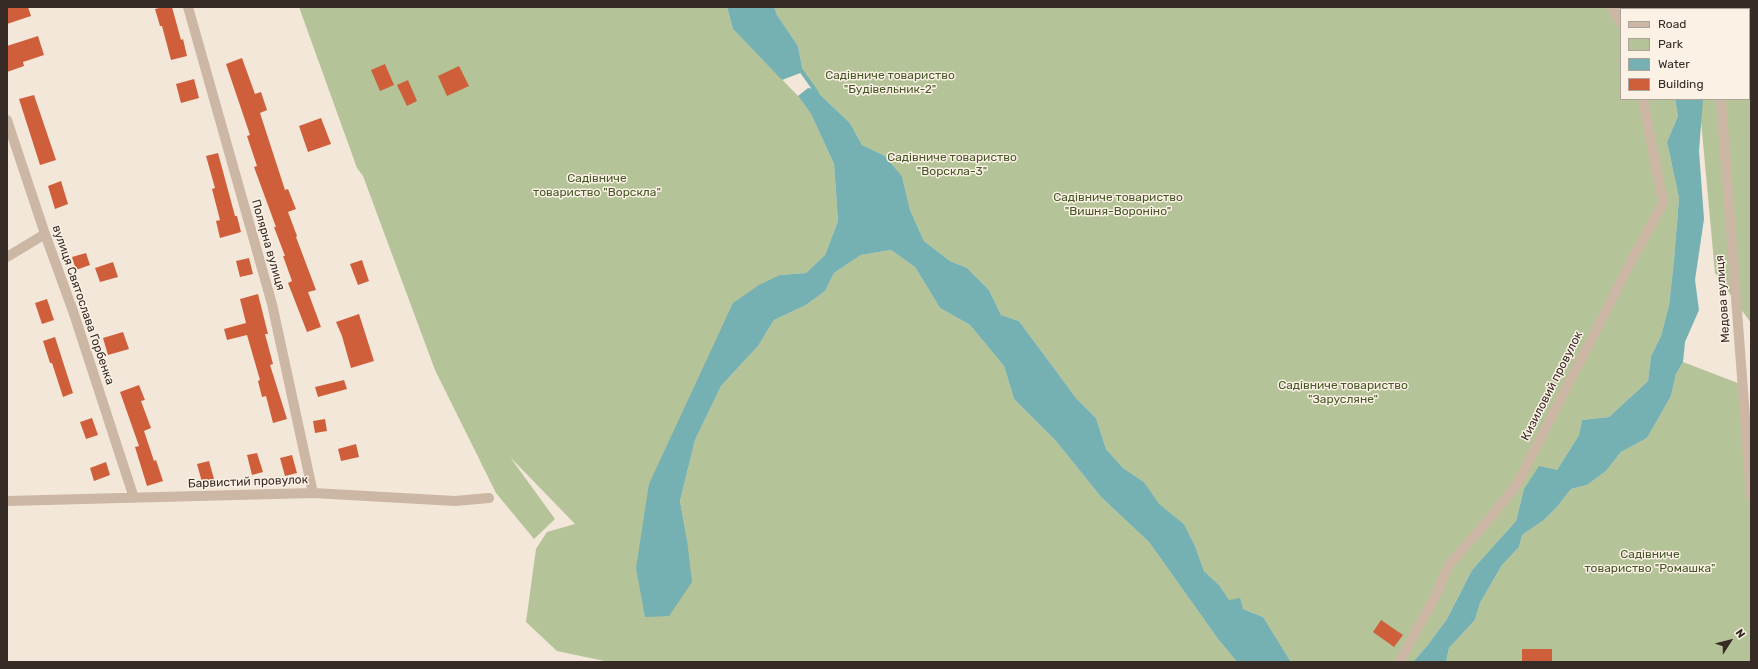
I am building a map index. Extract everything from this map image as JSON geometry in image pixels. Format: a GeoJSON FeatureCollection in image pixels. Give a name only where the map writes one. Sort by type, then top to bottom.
{"type":"FeatureCollection","features":[{"type":"Feature","properties":{"kind":"street","name":"Полярна вулиця"},"geometry":{"type":"LineString","coordinates":[[188,7],[272,304],[313,493]]}},
{"type":"Feature","properties":{"kind":"street"},"geometry":{"type":"LineString","coordinates":[[1612,7],[1620,21]]}},
{"type":"Feature","properties":{"kind":"street","name":"Кизиловий провулок"},"geometry":{"type":"LineString","coordinates":[[1398,662],[1434,597],[1449,565],[1517,484],[1625,273],[1663,203],[1643,100]]}},
{"type":"Feature","properties":{"kind":"street","name":"Медова вулиця"},"geometry":{"type":"LineString","coordinates":[[1721,100],[1751,496]]}},
{"type":"Feature","properties":{"kind":"street","name":"вулиця Святослава Горбенка"},"geometry":{"type":"LineString","coordinates":[[7,120],[45,234],[74,314],[134,498]]}},
{"type":"Feature","properties":{"kind":"street"},"geometry":{"type":"LineString","coordinates":[[7,257],[45,234]]}},
{"type":"Feature","properties":{"kind":"street","name":"Барвистий провулок"},"geometry":{"type":"LineString","coordinates":[[7,501],[313,493],[455,501],[489,498]]}},
{"type":"Feature","properties":{"kind":"green space","name":"Садівниче товариство \"Ворскла\""},"geometry":{"type":"Polygon","coordinates":[[[299,7],[727,7],[733,29],[798,96],[811,114],[834,164],[838,221],[825,255],[806,273],[780,275],[649,484],[687,540],[680,501],[695,440],[721,386],[758,346],[774,320],[806,305],[825,291],[834,273],[861,255],[891,250],[915,267],[940,308],[970,325],[1004,366],[1014,399],[1056,441],[1101,497],[1149,542],[1218,639],[1237,662],[609,662],[557,651],[526,622],[536,549],[547,532],[575,524],[510,457],[555,519],[534,539],[496,493],[435,370],[363,176],[357,168],[299,7]]]}},
{"type":"Feature","properties":{"kind":"green space","name":"Садівниче товариство \"Зарусляне\""},"geometry":{"type":"Polygon","coordinates":[[[774,7],[1653,7],[1620,8],[1620,100],[1675,100],[1678,116],[1667,142],[1679,198],[1669,305],[1661,336],[1651,356],[1648,381],[1609,417],[1582,420],[1579,435],[1557,470],[1524,489],[1516,521],[1472,570],[1447,619],[1413,662],[1291,662],[1263,617],[1243,609],[1229,601],[1219,585],[1204,571],[1195,546],[1184,524],[1158,504],[1144,482],[1123,468],[1106,449],[1096,418],[1076,398],[1019,321],[1001,315],[989,290],[967,268],[950,261],[924,241],[910,210],[902,176],[885,156],[862,145],[850,123],[814,89],[803,72],[798,46],[777,15],[774,7]]]}},
{"type":"Feature","properties":{"kind":"green space"},"geometry":{"type":"Polygon","coordinates":[[[1751,7],[1751,323],[1715,273],[1699,100],[1750,100],[1750,8],[1691,8],[1751,7]]]}},
{"type":"Feature","properties":{"kind":"green space","name":"Садівниче товариство \"Ромашка\""},"geometry":{"type":"Polygon","coordinates":[[[1683,362],[1743,385],[1751,496],[1751,662],[1446,662],[1449,648],[1475,620],[1480,603],[1502,565],[1519,547],[1522,535],[1544,520],[1557,507],[1571,489],[1587,485],[1606,471],[1621,452],[1647,438],[1671,396],[1676,374],[1683,362]]]}},
{"type":"Feature","properties":{"kind":"water"},"geometry":{"type":"Polygon","coordinates":[[[727,7],[774,7],[777,15],[798,46],[803,72],[782,80],[733,29],[727,7]]]}},
{"type":"Feature","properties":{"kind":"water"},"geometry":{"type":"Polygon","coordinates":[[[808,88],[814,89],[850,123],[862,145],[885,156],[902,176],[910,210],[924,241],[950,261],[967,268],[989,290],[1001,315],[1019,321],[1076,398],[1096,418],[1106,449],[1123,468],[1144,482],[1159,504],[1184,524],[1195,546],[1204,571],[1219,585],[1229,600],[1240,598],[1243,609],[1263,617],[1291,662],[1237,662],[1218,639],[1149,542],[1101,497],[1056,441],[1014,399],[1004,366],[970,325],[940,308],[915,267],[891,250],[861,255],[834,273],[825,291],[806,305],[774,320],[758,346],[721,386],[695,440],[680,501],[687,540],[692,582],[669,616],[645,617],[636,568],[649,484],[733,303],[759,285],[780,275],[806,273],[825,255],[838,221],[834,164],[811,114],[798,96],[808,88]]]}},
{"type":"Feature","properties":{"kind":"water"},"geometry":{"type":"Polygon","coordinates":[[[1675,100],[1703,100],[1699,151],[1704,219],[1695,280],[1699,310],[1685,342],[1683,362],[1676,374],[1671,396],[1647,438],[1621,452],[1606,471],[1587,485],[1571,489],[1557,507],[1544,520],[1522,535],[1519,547],[1502,565],[1480,603],[1475,620],[1449,648],[1446,662],[1413,662],[1447,619],[1472,570],[1516,521],[1524,489],[1539,466],[1557,470],[1579,435],[1582,420],[1609,417],[1648,381],[1651,356],[1661,336],[1669,305],[1679,198],[1667,142],[1678,116],[1675,100]]]}},
{"type":"Feature","properties":{"kind":"building"},"geometry":{"type":"Polygon","coordinates":[[[7,7],[28,7],[31,16],[7,24],[7,7]]]}},
{"type":"Feature","properties":{"kind":"building"},"geometry":{"type":"Polygon","coordinates":[[[172,7],[187,56],[171,60],[162,26],[160,26],[155,9],[172,7]]]}},
{"type":"Feature","properties":{"kind":"building"},"geometry":{"type":"Polygon","coordinates":[[[38,36],[44,55],[23,62],[24,66],[7,72],[7,46],[38,36]]]}},
{"type":"Feature","properties":{"kind":"building"},"geometry":{"type":"Polygon","coordinates":[[[242,58],[255,94],[261,92],[267,110],[260,113],[285,190],[288,189],[296,209],[288,212],[316,290],[308,292],[321,327],[307,332],[288,283],[292,281],[283,256],[285,256],[254,167],[257,166],[247,136],[250,135],[226,64],[242,58]]]}},
{"type":"Feature","properties":{"kind":"building"},"geometry":{"type":"Polygon","coordinates":[[[385,64],[394,85],[380,91],[371,70],[385,64]]]}},
{"type":"Feature","properties":{"kind":"building"},"geometry":{"type":"Polygon","coordinates":[[[459,66],[469,86],[447,96],[438,76],[459,66]]]}},
{"type":"Feature","properties":{"kind":"building"},"geometry":{"type":"Polygon","coordinates":[[[194,79],[199,98],[181,103],[176,84],[194,79]]]}},
{"type":"Feature","properties":{"kind":"building"},"geometry":{"type":"Polygon","coordinates":[[[408,80],[417,101],[407,106],[397,85],[408,80]]]}},
{"type":"Feature","properties":{"kind":"building"},"geometry":{"type":"Polygon","coordinates":[[[34,95],[56,160],[40,165],[19,99],[34,95]]]}},
{"type":"Feature","properties":{"kind":"building"},"geometry":{"type":"Polygon","coordinates":[[[321,118],[331,144],[308,152],[299,126],[321,118]]]}},
{"type":"Feature","properties":{"kind":"building"},"geometry":{"type":"Polygon","coordinates":[[[218,153],[235,216],[237,216],[241,232],[220,238],[216,221],[220,220],[212,189],[215,188],[206,156],[218,153]]]}},
{"type":"Feature","properties":{"kind":"building"},"geometry":{"type":"Polygon","coordinates":[[[61,181],[68,204],[55,209],[48,186],[61,181]]]}},
{"type":"Feature","properties":{"kind":"building"},"geometry":{"type":"Polygon","coordinates":[[[86,253],[90,265],[76,270],[72,257],[86,253]]]}},
{"type":"Feature","properties":{"kind":"building"},"geometry":{"type":"Polygon","coordinates":[[[249,258],[253,274],[240,277],[236,261],[249,258]]]}},
{"type":"Feature","properties":{"kind":"building"},"geometry":{"type":"Polygon","coordinates":[[[362,260],[369,281],[358,285],[350,264],[362,260]]]}},
{"type":"Feature","properties":{"kind":"building"},"geometry":{"type":"Polygon","coordinates":[[[113,262],[118,277],[100,282],[95,268],[113,262]]]}},
{"type":"Feature","properties":{"kind":"building"},"geometry":{"type":"Polygon","coordinates":[[[258,294],[268,334],[265,334],[273,364],[270,365],[287,419],[273,423],[266,396],[262,397],[258,381],[260,380],[247,335],[227,340],[224,329],[246,323],[240,299],[258,294]]]}},
{"type":"Feature","properties":{"kind":"building"},"geometry":{"type":"Polygon","coordinates":[[[47,299],[54,320],[42,324],[35,303],[47,299]]]}},
{"type":"Feature","properties":{"kind":"building"},"geometry":{"type":"Polygon","coordinates":[[[359,314],[374,361],[351,368],[342,336],[336,322],[359,314]]]}},
{"type":"Feature","properties":{"kind":"building"},"geometry":{"type":"Polygon","coordinates":[[[123,332],[129,349],[108,355],[103,338],[123,332]]]}},
{"type":"Feature","properties":{"kind":"building"},"geometry":{"type":"Polygon","coordinates":[[[55,337],[73,393],[63,397],[43,341],[55,337]]]}},
{"type":"Feature","properties":{"kind":"building"},"geometry":{"type":"Polygon","coordinates":[[[344,380],[347,389],[318,397],[315,387],[344,380]]]}},
{"type":"Feature","properties":{"kind":"building"},"geometry":{"type":"Polygon","coordinates":[[[139,385],[145,400],[141,401],[151,428],[144,431],[154,461],[156,460],[163,481],[147,486],[135,447],[139,446],[120,392],[139,385]]]}},
{"type":"Feature","properties":{"kind":"building"},"geometry":{"type":"Polygon","coordinates":[[[92,418],[98,435],[86,439],[80,422],[92,418]]]}},
{"type":"Feature","properties":{"kind":"building"},"geometry":{"type":"Polygon","coordinates":[[[325,419],[327,431],[315,433],[313,421],[325,419]]]}},
{"type":"Feature","properties":{"kind":"building"},"geometry":{"type":"Polygon","coordinates":[[[356,444],[359,457],[341,461],[338,449],[356,444]]]}},
{"type":"Feature","properties":{"kind":"building"},"geometry":{"type":"Polygon","coordinates":[[[257,453],[263,472],[252,475],[247,455],[257,453]]]}},
{"type":"Feature","properties":{"kind":"building"},"geometry":{"type":"Polygon","coordinates":[[[292,455],[297,473],[285,476],[280,458],[292,455]]]}},
{"type":"Feature","properties":{"kind":"building"},"geometry":{"type":"Polygon","coordinates":[[[209,461],[214,479],[202,482],[197,464],[209,461]]]}},
{"type":"Feature","properties":{"kind":"building"},"geometry":{"type":"Polygon","coordinates":[[[106,462],[110,475],[94,481],[90,468],[106,462]]]}},
{"type":"Feature","properties":{"kind":"building"},"geometry":{"type":"Polygon","coordinates":[[[1381,620],[1403,635],[1394,647],[1373,632],[1381,620]]]}},
{"type":"Feature","properties":{"kind":"building"},"geometry":{"type":"Polygon","coordinates":[[[1522,649],[1552,649],[1552,662],[1522,662],[1522,649]]]}},
{"type":"Feature","properties":{"kind":"waterway"},"geometry":{"type":"LineString","coordinates":[[800,69],[817,93]]}},
{"type":"Feature","properties":{"kind":"park label","name":"Садівниче товариство \"Будівельник-2\""},"geometry":{"type":"Point","coordinates":[890,83]}},
{"type":"Feature","properties":{"kind":"park label","name":"Садівниче товариство \"Ворскла-3\""},"geometry":{"type":"Point","coordinates":[952,165]}},
{"type":"Feature","properties":{"kind":"park label","name":"Садівниче товариство \"Вишня-Вороніно\""},"geometry":{"type":"Point","coordinates":[1118,205]}}]}
